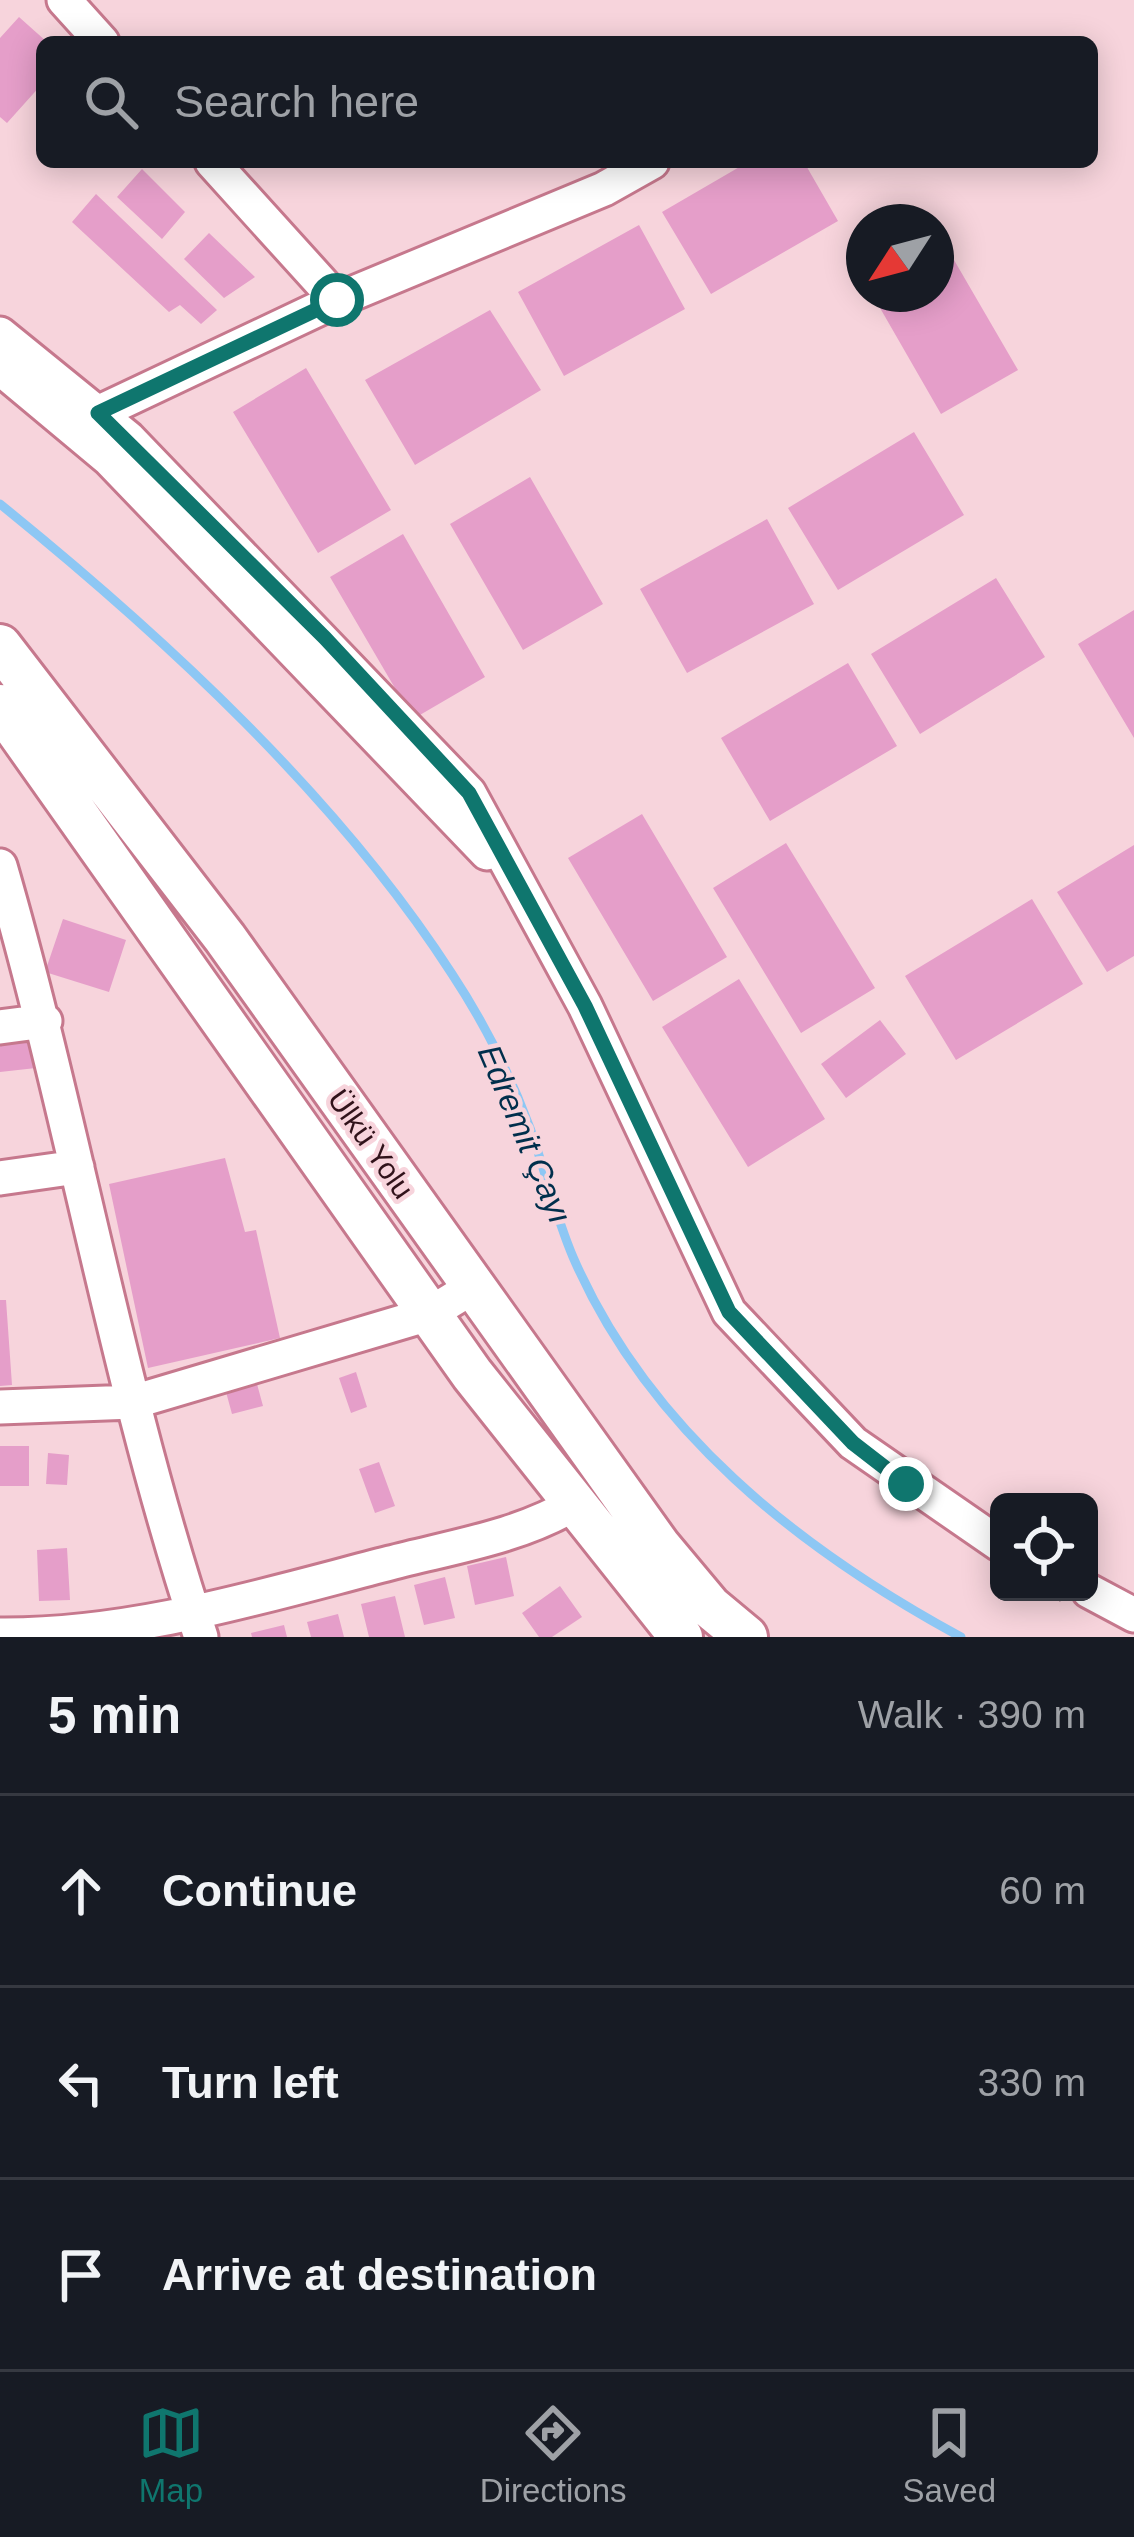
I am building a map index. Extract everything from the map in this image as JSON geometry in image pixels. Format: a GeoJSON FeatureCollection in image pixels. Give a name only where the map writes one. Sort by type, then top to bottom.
{"type":"FeatureCollection","features":[{"type":"Feature","properties":{"kind":"main road","name":"Ülkü Yolu"},"geometry":{"type":"LineString","coordinates":[[0,646],[225,938],[659,1546],[710,1607],[746,1637]]}},
{"type":"Feature","properties":{"kind":"main road","name":"Ülkü Yolu"},"geometry":{"type":"LineString","coordinates":[[0,706],[429,1313],[680,1637]]}},
{"type":"Feature","properties":{"kind":"street"},"geometry":{"type":"LineString","coordinates":[[64,0],[97,36]]}},
{"type":"Feature","properties":{"kind":"street"},"geometry":{"type":"LineString","coordinates":[[217,168],[337,300]]}},
{"type":"Feature","properties":{"kind":"street"},"geometry":{"type":"LineString","coordinates":[[84,419],[337,300],[604,189],[641,168]]}},
{"type":"Feature","properties":{"kind":"street"},"geometry":{"type":"LineString","coordinates":[[0,334],[514,880],[585,1006],[729,1312],[853,1443],[990,1538]]}},
{"type":"Feature","properties":{"kind":"street"},"geometry":{"type":"LineString","coordinates":[[0,368],[84,419]]}},
{"type":"Feature","properties":{"kind":"street"},"geometry":{"type":"LineString","coordinates":[[2,879],[45,1021],[133,1402],[197,1625]]}},
{"type":"Feature","properties":{"kind":"street"},"geometry":{"type":"LineString","coordinates":[[0,1027],[45,1021]]}},
{"type":"Feature","properties":{"kind":"street"},"geometry":{"type":"LineString","coordinates":[[0,1178],[76,1167]]}},
{"type":"Feature","properties":{"kind":"street"},"geometry":{"type":"LineString","coordinates":[[0,1407],[133,1402],[429,1313],[473,1287]]}},
{"type":"Feature","properties":{"kind":"street"},"geometry":{"type":"LineString","coordinates":[[0,1636],[197,1625],[513,1531],[574,1504]]}},
{"type":"Feature","properties":{"kind":"street"},"geometry":{"type":"LineString","coordinates":[[1098,1597],[1134,1615]]}},
{"type":"Feature","properties":{"kind":"building"},"geometry":{"type":"Polygon","coordinates":[[[19,17],[40,36],[36,36],[36,91],[7,123],[0,117],[0,38],[19,17]]]}},
{"type":"Feature","properties":{"kind":"building"},"geometry":{"type":"Polygon","coordinates":[[[738,168],[807,168],[838,221],[711,294],[662,212],[738,168]]]}},
{"type":"Feature","properties":{"kind":"building"},"geometry":{"type":"Polygon","coordinates":[[[142,169],[185,212],[162,239],[117,197],[142,169]]]}},
{"type":"Feature","properties":{"kind":"building"},"geometry":{"type":"Polygon","coordinates":[[[96,194],[217,310],[201,324],[180,305],[169,312],[72,222],[96,194]]]}},
{"type":"Feature","properties":{"kind":"building"},"geometry":{"type":"Polygon","coordinates":[[[639,225],[685,309],[564,376],[518,292],[639,225]]]}},
{"type":"Feature","properties":{"kind":"building"},"geometry":{"type":"Polygon","coordinates":[[[209,233],[255,277],[224,298],[184,259],[209,233]]]}},
{"type":"Feature","properties":{"kind":"building"},"geometry":{"type":"Polygon","coordinates":[[[954,260],[1018,370],[941,414],[882,312],[954,312],[954,260]]]}},
{"type":"Feature","properties":{"kind":"building"},"geometry":{"type":"Polygon","coordinates":[[[490,310],[541,390],[415,465],[365,380],[490,310]]]}},
{"type":"Feature","properties":{"kind":"building"},"geometry":{"type":"Polygon","coordinates":[[[306,368],[391,510],[318,553],[233,412],[306,368]]]}},
{"type":"Feature","properties":{"kind":"building"},"geometry":{"type":"Polygon","coordinates":[[[914,432],[964,515],[838,590],[788,508],[914,432]]]}},
{"type":"Feature","properties":{"kind":"building"},"geometry":{"type":"Polygon","coordinates":[[[530,477],[603,604],[523,650],[450,524],[530,477]]]}},
{"type":"Feature","properties":{"kind":"building"},"geometry":{"type":"Polygon","coordinates":[[[767,519],[814,604],[687,673],[640,589],[767,519]]]}},
{"type":"Feature","properties":{"kind":"building"},"geometry":{"type":"Polygon","coordinates":[[[403,534],[485,677],[413,719],[330,577],[403,534]]]}},
{"type":"Feature","properties":{"kind":"building"},"geometry":{"type":"Polygon","coordinates":[[[996,578],[1045,657],[920,734],[871,654],[996,578]]]}},
{"type":"Feature","properties":{"kind":"building"},"geometry":{"type":"Polygon","coordinates":[[[1134,610],[1134,738],[1078,644],[1134,610]]]}},
{"type":"Feature","properties":{"kind":"building"},"geometry":{"type":"Polygon","coordinates":[[[848,663],[897,746],[770,821],[721,738],[848,663]]]}},
{"type":"Feature","properties":{"kind":"building"},"geometry":{"type":"Polygon","coordinates":[[[642,814],[727,957],[653,1001],[568,858],[642,814]]]}},
{"type":"Feature","properties":{"kind":"building"},"geometry":{"type":"Polygon","coordinates":[[[786,843],[875,988],[801,1033],[713,888],[786,843]]]}},
{"type":"Feature","properties":{"kind":"building"},"geometry":{"type":"Polygon","coordinates":[[[1134,845],[1134,956],[1107,972],[1057,892],[1134,845]]]}},
{"type":"Feature","properties":{"kind":"building"},"geometry":{"type":"Polygon","coordinates":[[[1032,899],[1083,984],[956,1060],[905,976],[1032,899]]]}},
{"type":"Feature","properties":{"kind":"building"},"geometry":{"type":"Polygon","coordinates":[[[63,919],[126,940],[109,992],[45,972],[63,919]]]}},
{"type":"Feature","properties":{"kind":"building"},"geometry":{"type":"Polygon","coordinates":[[[739,979],[825,1119],[748,1167],[662,1027],[739,979]]]}},
{"type":"Feature","properties":{"kind":"building"},"geometry":{"type":"Polygon","coordinates":[[[880,1020],[906,1054],[846,1098],[821,1064],[880,1020]]]}},
{"type":"Feature","properties":{"kind":"building"},"geometry":{"type":"Polygon","coordinates":[[[31,1030],[36,1068],[0,1072],[0,1034],[31,1030]]]}},
{"type":"Feature","properties":{"kind":"building"},"geometry":{"type":"Polygon","coordinates":[[[225,1158],[245,1232],[256,1230],[280,1338],[148,1368],[109,1184],[225,1158]]]}},
{"type":"Feature","properties":{"kind":"building"},"geometry":{"type":"Polygon","coordinates":[[[0,1300],[6,1300],[12,1385],[0,1386],[0,1300]]]}},
{"type":"Feature","properties":{"kind":"building"},"geometry":{"type":"Polygon","coordinates":[[[356,1372],[367,1407],[351,1413],[339,1378],[356,1372]]]}},
{"type":"Feature","properties":{"kind":"building"},"geometry":{"type":"Polygon","coordinates":[[[257,1384],[263,1406],[232,1414],[226,1392],[257,1384]]]}},
{"type":"Feature","properties":{"kind":"building"},"geometry":{"type":"Polygon","coordinates":[[[0,1446],[29,1446],[29,1486],[0,1486],[0,1446]]]}},
{"type":"Feature","properties":{"kind":"building"},"geometry":{"type":"Polygon","coordinates":[[[48,1453],[69,1455],[67,1485],[46,1484],[48,1453]]]}},
{"type":"Feature","properties":{"kind":"building"},"geometry":{"type":"Polygon","coordinates":[[[379,1462],[395,1506],[375,1513],[359,1469],[379,1462]]]}},
{"type":"Feature","properties":{"kind":"building"},"geometry":{"type":"Polygon","coordinates":[[[67,1548],[70,1600],[39,1601],[37,1550],[67,1548]]]}},
{"type":"Feature","properties":{"kind":"building"},"geometry":{"type":"Polygon","coordinates":[[[506,1557],[514,1596],[475,1605],[467,1566],[506,1557]]]}},
{"type":"Feature","properties":{"kind":"building"},"geometry":{"type":"Polygon","coordinates":[[[445,1577],[455,1618],[424,1625],[414,1585],[445,1577]]]}},
{"type":"Feature","properties":{"kind":"building"},"geometry":{"type":"Polygon","coordinates":[[[560,1586],[582,1617],[552,1637],[539,1637],[522,1613],[560,1586]]]}},
{"type":"Feature","properties":{"kind":"building"},"geometry":{"type":"Polygon","coordinates":[[[395,1596],[405,1637],[369,1637],[361,1604],[395,1596]]]}},
{"type":"Feature","properties":{"kind":"building"},"geometry":{"type":"Polygon","coordinates":[[[338,1614],[344,1637],[311,1637],[307,1622],[338,1614]]]}},
{"type":"Feature","properties":{"kind":"building"},"geometry":{"type":"Polygon","coordinates":[[[284,1625],[287,1637],[252,1637],[251,1633],[284,1625]]]}},
{"type":"Feature","properties":{"kind":"waterway","name":"Edremit Çayı"},"geometry":{"type":"LineString","coordinates":[[0,504],[123,608],[244,722],[302,782],[407,908],[463,992],[505,1068],[573,1257],[605,1319],[642,1377],[686,1430],[787,1524],[901,1603],[961,1637]]}},
{"type":"Feature","properties":{"kind":"route"},"geometry":{"type":"LineString","coordinates":[[337,300],[98,413],[325,638],[469,793],[585,1006],[653,1145],[695,1249],[729,1312],[853,1443],[906,1484]]}}]}
